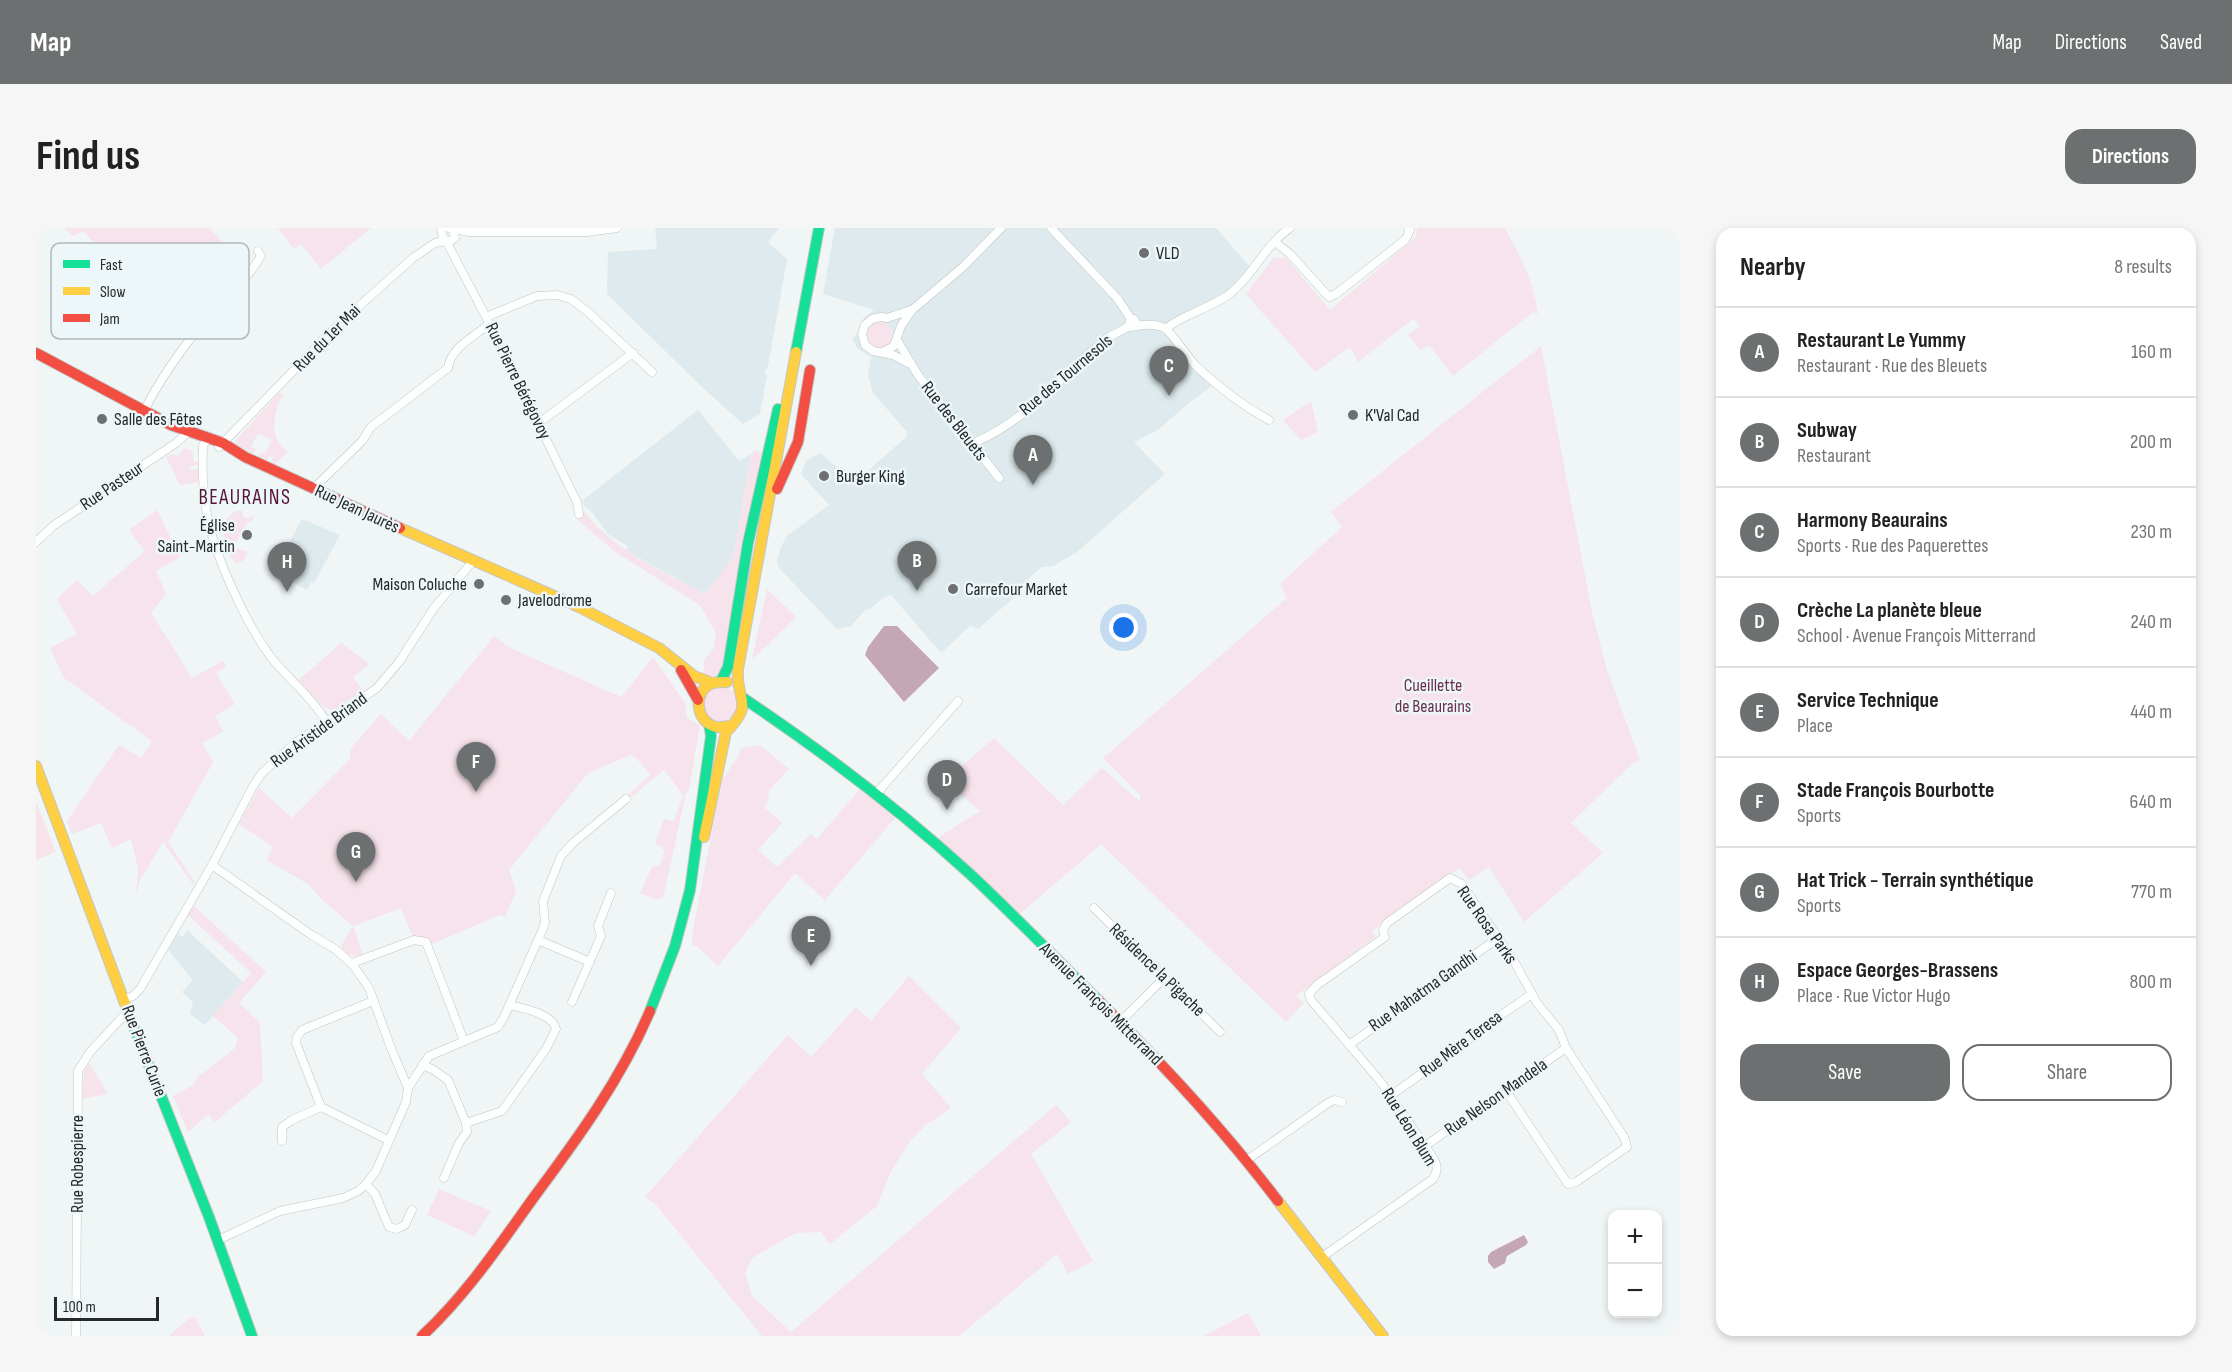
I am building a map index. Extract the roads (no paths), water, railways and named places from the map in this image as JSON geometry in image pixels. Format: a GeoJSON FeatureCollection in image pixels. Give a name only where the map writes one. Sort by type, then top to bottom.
{"type":"FeatureCollection","features":[{"type":"Feature","properties":{"kind":"main road"},"geometry":{"type":"LineString","coordinates":[[698,700],[701,692],[717,682],[728,668],[748,543],[788,364],[812,228]]}},
{"type":"Feature","properties":{"kind":"main road"},"geometry":{"type":"LineString","coordinates":[[741,717],[744,706],[737,681],[738,669],[819,228]]}},
{"type":"Feature","properties":{"kind":"main road"},"geometry":{"type":"LineString","coordinates":[[36,353],[187,434],[221,445]]}},
{"type":"Feature","properties":{"kind":"main road"},"geometry":{"type":"LineString","coordinates":[[762,542],[771,519],[777,488],[798,442],[810,370]]}},
{"type":"Feature","properties":{"kind":"main road","name":"Rue Jean Jaurès"},"geometry":{"type":"LineString","coordinates":[[221,445],[473,561],[536,587],[658,648],[694,676],[717,682]]}},
{"type":"Feature","properties":{"kind":"main road"},"geometry":{"type":"LineString","coordinates":[[678,664],[698,700],[700,714],[709,724],[719,728],[730,726]]}},
{"type":"Feature","properties":{"kind":"main road"},"geometry":{"type":"LineString","coordinates":[[717,682],[731,684],[741,694]]}},
{"type":"Feature","properties":{"kind":"main road","name":"Avenue François Mitterrand"},"geometry":{"type":"LineString","coordinates":[[741,694],[876,795],[970,874],[1120,1022],[1247,1160],[1383,1336]]}},
{"type":"Feature","properties":{"kind":"main road"},"geometry":{"type":"LineString","coordinates":[[422,1336],[467,1291],[613,1085],[635,1044],[662,982],[683,919],[702,843],[722,743],[730,726],[741,717],[752,715],[772,719]]}},
{"type":"Feature","properties":{"kind":"main road"},"geometry":{"type":"LineString","coordinates":[[695,867],[697,830],[711,736],[709,724]]}},
{"type":"Feature","properties":{"kind":"main road","name":"Rue Pierre Curie"},"geometry":{"type":"LineString","coordinates":[[36,766],[128,1011],[218,1240],[252,1336]]}},
{"type":"Feature","properties":{"kind":"street"},"geometry":{"type":"LineString","coordinates":[[448,234],[594,231],[616,228]]}},
{"type":"Feature","properties":{"kind":"street"},"geometry":{"type":"LineString","coordinates":[[884,352],[894,346],[901,326],[912,310],[963,267],[1001,228]]}},
{"type":"Feature","properties":{"kind":"street"},"geometry":{"type":"LineString","coordinates":[[1051,228],[1117,298],[1133,323],[1157,325],[1166,329],[1196,365],[1255,412],[1269,420]]}},
{"type":"Feature","properties":{"kind":"street"},"geometry":{"type":"LineString","coordinates":[[1166,329],[1231,292],[1247,277],[1263,254],[1290,228]]}},
{"type":"Feature","properties":{"kind":"street"},"geometry":{"type":"LineString","coordinates":[[1275,242],[1290,254],[1329,297],[1336,294],[1406,239],[1410,230],[1408,228]]}},
{"type":"Feature","properties":{"kind":"street","name":"Rue Pierre Bérégovoy"},"geometry":{"type":"LineString","coordinates":[[448,234],[452,249],[577,502],[579,514]]}},
{"type":"Feature","properties":{"kind":"street","name":"Rue du 1er Mai"},"geometry":{"type":"LineString","coordinates":[[221,445],[364,301],[413,258],[448,234]]}},
{"type":"Feature","properties":{"kind":"street"},"geometry":{"type":"LineString","coordinates":[[249,274],[261,256],[258,251]]}},
{"type":"Feature","properties":{"kind":"street"},"geometry":{"type":"LineString","coordinates":[[314,489],[362,441],[371,428],[448,368],[449,361],[459,346],[466,343],[488,320],[526,299],[557,295],[579,305],[652,372]]}},
{"type":"Feature","properties":{"kind":"street"},"geometry":{"type":"LineString","coordinates":[[910,364],[884,352],[867,348],[862,334],[865,325],[872,319],[887,318],[912,310]]}},
{"type":"Feature","properties":{"kind":"street"},"geometry":{"type":"LineString","coordinates":[[887,318],[895,325],[898,337]]}},
{"type":"Feature","properties":{"kind":"street","name":"Rue des Tournesols"},"geometry":{"type":"LineString","coordinates":[[971,444],[1035,404],[1103,341],[1133,323]]}},
{"type":"Feature","properties":{"kind":"street","name":"Rue des Bleuets"},"geometry":{"type":"LineString","coordinates":[[898,337],[910,364],[999,478]]}},
{"type":"Feature","properties":{"kind":"street"},"geometry":{"type":"LineString","coordinates":[[144,411],[191,339]]}},
{"type":"Feature","properties":{"kind":"street"},"geometry":{"type":"LineString","coordinates":[[537,423],[633,353]]}},
{"type":"Feature","properties":{"kind":"street","name":"Rue Pasteur"},"geometry":{"type":"LineString","coordinates":[[36,542],[67,517],[187,434]]}},
{"type":"Feature","properties":{"kind":"street"},"geometry":{"type":"LineString","coordinates":[[206,441],[202,446],[202,456],[208,520],[213,540],[230,581],[244,613],[268,654],[326,721]]}},
{"type":"Feature","properties":{"kind":"street","name":"Rue Aristide Briand"},"geometry":{"type":"LineString","coordinates":[[124,999],[133,996],[140,989],[262,773],[296,743],[377,688],[399,662],[434,608],[473,561]]}},
{"type":"Feature","properties":{"kind":"street"},"geometry":{"type":"LineString","coordinates":[[876,795],[958,701]]}},
{"type":"Feature","properties":{"kind":"street"},"geometry":{"type":"LineString","coordinates":[[218,1240],[265,1216],[300,1206],[344,1198],[366,1184],[376,1171],[406,1102],[408,1088],[429,1056],[498,1027],[542,931],[545,922],[543,901],[561,856],[574,842],[626,799]]}},
{"type":"Feature","properties":{"kind":"street"},"geometry":{"type":"LineString","coordinates":[[212,865],[335,949],[352,965],[369,988],[408,1088]]}},
{"type":"Feature","properties":{"kind":"street","name":"Rue Rosa Parks"},"geometry":{"type":"LineString","coordinates":[[1311,1000],[1309,994],[1317,984],[1384,937],[1383,930],[1387,923],[1450,878],[1462,884],[1498,938],[1532,994],[1559,1030],[1566,1048],[1627,1144],[1624,1150],[1576,1182],[1568,1184],[1506,1091]]}},
{"type":"Feature","properties":{"kind":"street"},"geometry":{"type":"LineString","coordinates":[[572,1002],[601,936],[598,926],[611,893]]}},
{"type":"Feature","properties":{"kind":"street","name":"Résidence la Pigache"},"geometry":{"type":"LineString","coordinates":[[1094,908],[1220,1032]]}},
{"type":"Feature","properties":{"kind":"street","name":"Rue Mahatma Gandhi"},"geometry":{"type":"LineString","coordinates":[[1349,1045],[1498,938]]}},
{"type":"Feature","properties":{"kind":"street"},"geometry":{"type":"LineString","coordinates":[[352,965],[414,940],[420,939],[426,942],[464,1041]]}},
{"type":"Feature","properties":{"kind":"street"},"geometry":{"type":"LineString","coordinates":[[538,940],[590,962]]}},
{"type":"Feature","properties":{"kind":"street"},"geometry":{"type":"LineString","coordinates":[[1120,1022],[1164,978]]}},
{"type":"Feature","properties":{"kind":"street","name":"Rue Mère Teresa"},"geometry":{"type":"LineString","coordinates":[[1390,1096],[1466,1042],[1476,1032],[1532,994]]}},
{"type":"Feature","properties":{"kind":"street","name":"Rue Léon Blum"},"geometry":{"type":"LineString","coordinates":[[1311,1000],[1390,1096],[1436,1163],[1437,1172],[1433,1179],[1322,1257]]}},
{"type":"Feature","properties":{"kind":"street"},"geometry":{"type":"LineString","coordinates":[[373,1001],[302,1030],[296,1043],[321,1107],[388,1140]]}},
{"type":"Feature","properties":{"kind":"street"},"geometry":{"type":"LineString","coordinates":[[466,1123],[502,1111],[546,1048],[556,1029],[554,1022],[549,1018],[510,1005]]}},
{"type":"Feature","properties":{"kind":"street","name":"Rue Robespierre"},"geometry":{"type":"LineString","coordinates":[[76,1336],[77,1076],[80,1065],[90,1052],[128,1011]]}},
{"type":"Feature","properties":{"kind":"street","name":"Rue Nelson Mandela"},"geometry":{"type":"LineString","coordinates":[[1425,1146],[1566,1048]]}},
{"type":"Feature","properties":{"kind":"street"},"geometry":{"type":"LineString","coordinates":[[422,1065],[448,1080],[466,1123],[467,1132],[459,1143],[444,1178]]}},
{"type":"Feature","properties":{"kind":"street"},"geometry":{"type":"LineString","coordinates":[[1247,1160],[1328,1103],[1334,1100],[1341,1102]]}},
{"type":"Feature","properties":{"kind":"street"},"geometry":{"type":"LineString","coordinates":[[282,1141],[282,1127],[321,1107]]}},
{"type":"Feature","properties":{"kind":"street"},"geometry":{"type":"LineString","coordinates":[[366,1184],[375,1194],[389,1227],[397,1229],[405,1225],[412,1210]]}},
{"type":"Feature","properties":{"kind":"place","name":"VLD"},"geometry":{"type":"Point","coordinates":[1144,253]}},
{"type":"Feature","properties":{"kind":"place","name":"Harmony Beaurains"},"geometry":{"type":"Point","coordinates":[1169,396]}},
{"type":"Feature","properties":{"kind":"place","name":"K'Val Cad"},"geometry":{"type":"Point","coordinates":[1353,415]}},
{"type":"Feature","properties":{"kind":"place","name":"Salle des Fêtes"},"geometry":{"type":"Point","coordinates":[102,419]}},
{"type":"Feature","properties":{"kind":"place","name":"Burger King"},"geometry":{"type":"Point","coordinates":[824,476]}},
{"type":"Feature","properties":{"kind":"place","name":"Restaurant Le Yummy"},"geometry":{"type":"Point","coordinates":[1033,485]}},
{"type":"Feature","properties":{"kind":"place","name":"Église Saint-Martin"},"geometry":{"type":"Point","coordinates":[247,535]}},
{"type":"Feature","properties":{"kind":"place","name":"Maison Coluche"},"geometry":{"type":"Point","coordinates":[479,584]}},
{"type":"Feature","properties":{"kind":"place","name":"Carrefour Market"},"geometry":{"type":"Point","coordinates":[953,589]}},
{"type":"Feature","properties":{"kind":"place","name":"Subway"},"geometry":{"type":"Point","coordinates":[917,591]}},
{"type":"Feature","properties":{"kind":"place","name":"Espace Georges-Brassens"},"geometry":{"type":"Point","coordinates":[287,592]}},
{"type":"Feature","properties":{"kind":"place","name":"Javelodrome"},"geometry":{"type":"Point","coordinates":[506,600]}},
{"type":"Feature","properties":{"kind":"place","name":"Stade François Bourbotte"},"geometry":{"type":"Point","coordinates":[476,792]}},
{"type":"Feature","properties":{"kind":"place","name":"Crèche La planète bleue"},"geometry":{"type":"Point","coordinates":[947,810]}},
{"type":"Feature","properties":{"kind":"place","name":"Hat Trick - Terrain synthétique"},"geometry":{"type":"Point","coordinates":[356,882]}},
{"type":"Feature","properties":{"kind":"place","name":"Service Technique"},"geometry":{"type":"Point","coordinates":[811,966]}},
{"type":"Feature","properties":{"kind":"district","name":"BEAURAINS"},"geometry":{"type":"Point","coordinates":[245,497]}},
{"type":"Feature","properties":{"kind":"park label","name":"Cueillette de Beaurains"},"geometry":{"type":"Point","coordinates":[1433,695]}}]}
